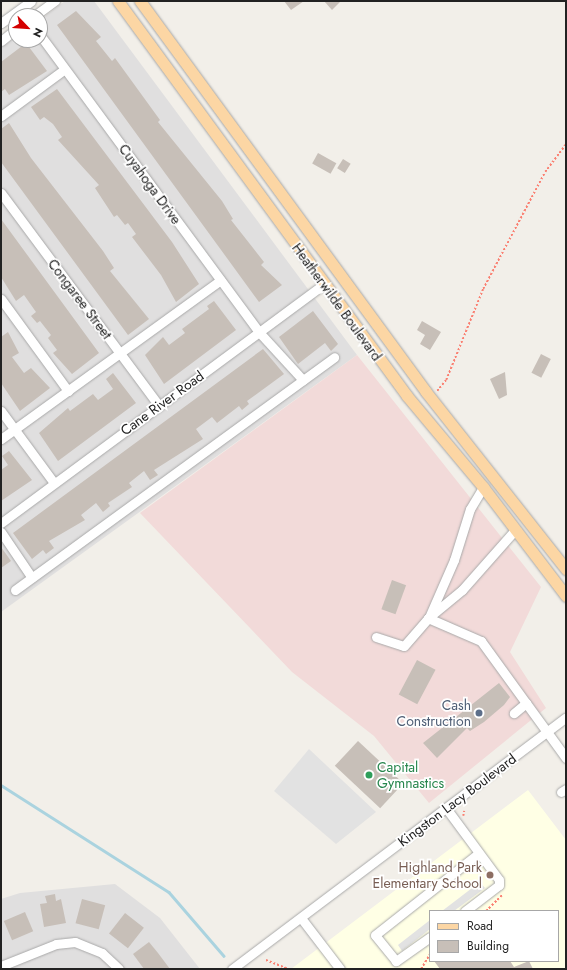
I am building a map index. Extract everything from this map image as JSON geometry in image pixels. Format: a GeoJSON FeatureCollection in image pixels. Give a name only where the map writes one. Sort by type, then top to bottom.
{"type":"FeatureCollection","features":[{"type":"Feature","properties":{"kind":"main road","name":"Heatherwilde Boulevard"},"geometry":{"type":"LineString","coordinates":[[118,1],[407,396],[483,487],[566,596]]}},
{"type":"Feature","properties":{"kind":"main road","name":"Heatherwilde Boulevard"},"geometry":{"type":"LineString","coordinates":[[140,1],[431,398],[496,477],[566,569]]}},
{"type":"Feature","properties":{"kind":"main road"},"geometry":{"type":"LineString","coordinates":[[483,487],[496,477]]}},
{"type":"Feature","properties":{"kind":"street"},"geometry":{"type":"LineString","coordinates":[[46,8],[56,1]]}},
{"type":"Feature","properties":{"kind":"street","name":"Cuyahoga Drive"},"geometry":{"type":"LineString","coordinates":[[48,46],[259,332],[303,380]]}},
{"type":"Feature","properties":{"kind":"street"},"geometry":{"type":"LineString","coordinates":[[1,116],[65,69]]}},
{"type":"Feature","properties":{"kind":"street","name":"Congaree Street"},"geometry":{"type":"LineString","coordinates":[[1,193],[159,406]]}},
{"type":"Feature","properties":{"kind":"street"},"geometry":{"type":"LineString","coordinates":[[1,439],[221,280]]}},
{"type":"Feature","properties":{"kind":"street","name":"Cane River Road"},"geometry":{"type":"LineString","coordinates":[[1,523],[324,284]]}},
{"type":"Feature","properties":{"kind":"street"},"geometry":{"type":"LineString","coordinates":[[1,299],[68,391]]}},
{"type":"Feature","properties":{"kind":"street"},"geometry":{"type":"LineString","coordinates":[[16,590],[334,357]]}},
{"type":"Feature","properties":{"kind":"street"},"geometry":{"type":"LineString","coordinates":[[1,411],[54,483]]}},
{"type":"Feature","properties":{"kind":"street"},"geometry":{"type":"LineString","coordinates":[[428,618],[454,560],[470,509],[483,487]]}},
{"type":"Feature","properties":{"kind":"street"},"geometry":{"type":"LineString","coordinates":[[376,637],[404,646],[428,618],[462,590],[515,530]]}},
{"type":"Feature","properties":{"kind":"street"},"geometry":{"type":"LineString","coordinates":[[1,532],[32,578]]}},
{"type":"Feature","properties":{"kind":"street"},"geometry":{"type":"LineString","coordinates":[[428,618],[481,641],[566,758]]}},
{"type":"Feature","properties":{"kind":"street"},"geometry":{"type":"LineString","coordinates":[[514,713],[526,703]]}},
{"type":"Feature","properties":{"kind":"street","name":"Kingston Lacy Boulevard"},"geometry":{"type":"LineString","coordinates":[[232,969],[566,717]]}},
{"type":"Feature","properties":{"kind":"street"},"geometry":{"type":"LineString","coordinates":[[446,808],[499,880],[499,885],[466,910]]}},
{"type":"Feature","properties":{"kind":"street"},"geometry":{"type":"LineString","coordinates":[[429,938],[396,961],[375,935],[376,930],[479,853]]}},
{"type":"Feature","properties":{"kind":"street"},"geometry":{"type":"LineString","coordinates":[[301,918],[340,969]]}},
{"type":"Feature","properties":{"kind":"street"},"geometry":{"type":"LineString","coordinates":[[1,966],[50,946],[75,942],[102,952],[119,969]]}},
{"type":"Feature","properties":{"kind":"path"},"geometry":{"type":"LineString","coordinates":[[431,398],[446,380],[483,289],[545,172],[566,144]]}},
{"type":"Feature","properties":{"kind":"path"},"geometry":{"type":"LineString","coordinates":[[421,969],[429,956]]}},
{"type":"Feature","properties":{"kind":"path"},"geometry":{"type":"LineString","coordinates":[[266,960],[288,969]]}},
{"type":"Feature","properties":{"kind":"shaded area"},"geometry":{"type":"Polygon","coordinates":[[[65,1],[94,1],[357,355],[1,612],[1,48],[8,43],[8,48],[48,48],[48,14],[65,1]]]}},
{"type":"Feature","properties":{"kind":"shaded area"},"geometry":{"type":"Polygon","coordinates":[[[357,355],[541,587],[510,652],[546,708],[429,803],[374,736],[292,672],[140,513],[357,355]]]}},
{"type":"Feature","properties":{"kind":"shaded area"},"geometry":{"type":"Polygon","coordinates":[[[309,749],[376,812],[336,844],[274,791],[309,749]]]}},
{"type":"Feature","properties":{"kind":"shaded area","name":"Highland Park Elementary School"},"geometry":{"type":"Polygon","coordinates":[[[528,790],[566,840],[566,969],[291,969],[528,790]]]}},
{"type":"Feature","properties":{"kind":"shaded area"},"geometry":{"type":"Polygon","coordinates":[[[480,882],[485,888],[455,910],[443,910],[480,882]]]}},
{"type":"Feature","properties":{"kind":"shaded area"},"geometry":{"type":"Polygon","coordinates":[[[115,884],[160,918],[200,969],[1,969],[1,899],[20,893],[115,884]]]}},
{"type":"Feature","properties":{"kind":"shaded area"},"geometry":{"type":"Polygon","coordinates":[[[429,921],[429,930],[402,951],[398,945],[429,921]]]}},
{"type":"Feature","properties":{"kind":"building"},"geometry":{"type":"Polygon","coordinates":[[[284,1],[304,1],[291,10],[284,1]]]}},
{"type":"Feature","properties":{"kind":"building"},"geometry":{"type":"Polygon","coordinates":[[[324,1],[341,1],[332,10],[324,1]]]}},
{"type":"Feature","properties":{"kind":"building"},"geometry":{"type":"Polygon","coordinates":[[[76,11],[101,37],[96,41],[112,61],[115,58],[160,120],[158,122],[222,201],[233,219],[231,220],[264,262],[261,265],[282,285],[259,302],[57,25],[76,11]]]}},
{"type":"Feature","properties":{"kind":"building"},"geometry":{"type":"Polygon","coordinates":[[[19,48],[30,48],[47,71],[9,95],[5,89],[1,92],[1,62],[19,48]]]}},
{"type":"Feature","properties":{"kind":"building"},"geometry":{"type":"Polygon","coordinates":[[[57,89],[172,242],[199,284],[176,302],[161,275],[132,237],[136,234],[128,223],[125,225],[117,215],[114,217],[95,188],[99,185],[58,140],[62,137],[53,124],[44,117],[40,120],[31,107],[57,89]]]}},
{"type":"Feature","properties":{"kind":"building"},"geometry":{"type":"Polygon","coordinates":[[[9,123],[31,158],[103,251],[114,268],[110,271],[149,319],[128,335],[1,162],[1,129],[9,123]]]}},
{"type":"Feature","properties":{"kind":"building"},"geometry":{"type":"Polygon","coordinates":[[[318,153],[336,163],[331,174],[312,163],[318,153]]]}},
{"type":"Feature","properties":{"kind":"building"},"geometry":{"type":"Polygon","coordinates":[[[343,159],[351,164],[345,173],[337,168],[343,159]]]}},
{"type":"Feature","properties":{"kind":"building"},"geometry":{"type":"Polygon","coordinates":[[[1,219],[99,353],[72,374],[53,353],[57,350],[48,338],[51,335],[40,321],[37,323],[31,316],[36,312],[24,295],[16,301],[1,277],[1,219]]]}},
{"type":"Feature","properties":{"kind":"building"},"geometry":{"type":"Polygon","coordinates":[[[214,301],[236,330],[164,384],[145,355],[163,337],[169,345],[185,333],[182,329],[209,309],[207,306],[214,301]]]}},
{"type":"Feature","properties":{"kind":"building"},"geometry":{"type":"Polygon","coordinates":[[[313,311],[338,344],[331,351],[325,343],[298,364],[279,337],[313,311]]]}},
{"type":"Feature","properties":{"kind":"building"},"geometry":{"type":"Polygon","coordinates":[[[422,321],[441,332],[430,350],[420,344],[425,335],[417,330],[422,321]]]}},
{"type":"Feature","properties":{"kind":"building"},"geometry":{"type":"Polygon","coordinates":[[[8,332],[19,353],[12,357],[24,373],[31,368],[50,388],[20,411],[1,383],[1,337],[8,332]]]}},
{"type":"Feature","properties":{"kind":"building"},"geometry":{"type":"Polygon","coordinates":[[[263,349],[284,374],[247,401],[249,404],[242,410],[239,406],[217,423],[212,417],[196,429],[203,439],[154,470],[158,475],[150,480],[144,471],[129,483],[132,487],[108,503],[110,506],[103,512],[96,503],[81,515],[85,520],[49,541],[54,548],[46,554],[43,550],[32,559],[13,533],[263,349]]]}},
{"type":"Feature","properties":{"kind":"building"},"geometry":{"type":"Polygon","coordinates":[[[541,354],[551,359],[541,378],[531,373],[541,354]]]}},
{"type":"Feature","properties":{"kind":"building"},"geometry":{"type":"Polygon","coordinates":[[[505,372],[507,395],[499,399],[490,379],[505,372]]]}},
{"type":"Feature","properties":{"kind":"building"},"geometry":{"type":"Polygon","coordinates":[[[113,373],[136,403],[58,461],[39,433],[68,408],[70,411],[93,394],[98,400],[113,389],[106,379],[113,373]]]}},
{"type":"Feature","properties":{"kind":"building"},"geometry":{"type":"Polygon","coordinates":[[[9,451],[32,480],[1,501],[1,470],[8,465],[2,456],[9,451]]]}},
{"type":"Feature","properties":{"kind":"building"},"geometry":{"type":"Polygon","coordinates":[[[1,547],[11,561],[1,568],[1,547]]]}},
{"type":"Feature","properties":{"kind":"building"},"geometry":{"type":"Polygon","coordinates":[[[392,580],[406,585],[395,614],[381,609],[392,580]]]}},
{"type":"Feature","properties":{"kind":"building"},"geometry":{"type":"Polygon","coordinates":[[[417,660],[436,670],[417,704],[399,694],[417,660]]]}},
{"type":"Feature","properties":{"kind":"building","name":"Cash Construction"},"geometry":{"type":"Polygon","coordinates":[[[499,683],[510,697],[504,705],[484,722],[470,731],[467,728],[437,758],[423,743],[499,683]]]}},
{"type":"Feature","properties":{"kind":"building","name":"Capital Gymnastics"},"geometry":{"type":"Polygon","coordinates":[[[358,741],[403,783],[380,808],[335,766],[358,741]]]}},
{"type":"Feature","properties":{"kind":"building"},"geometry":{"type":"Polygon","coordinates":[[[55,894],[56,901],[61,899],[66,923],[44,927],[40,904],[47,903],[45,896],[55,894]]]}},
{"type":"Feature","properties":{"kind":"building"},"geometry":{"type":"Polygon","coordinates":[[[82,899],[105,905],[99,929],[76,923],[82,899]]]}},
{"type":"Feature","properties":{"kind":"building"},"geometry":{"type":"Polygon","coordinates":[[[25,912],[33,931],[12,940],[4,921],[25,912]]]}},
{"type":"Feature","properties":{"kind":"building"},"geometry":{"type":"Polygon","coordinates":[[[125,913],[144,928],[128,948],[109,933],[125,913]]]}},
{"type":"Feature","properties":{"kind":"building"},"geometry":{"type":"Polygon","coordinates":[[[149,942],[170,969],[144,969],[133,954],[149,942]]]}},
{"type":"Feature","properties":{"kind":"building"},"geometry":{"type":"Polygon","coordinates":[[[435,962],[511,962],[514,967],[530,962],[533,969],[440,969],[435,962]]]}},
{"type":"Feature","properties":{"kind":"waterway"},"geometry":{"type":"LineString","coordinates":[[1,785],[169,892],[224,956]]}},
{"type":"Feature","properties":{"kind":"place","name":"Cash Construction"},"geometry":{"type":"Point","coordinates":[479,713]}},
{"type":"Feature","properties":{"kind":"place","name":"Capital Gymnastics"},"geometry":{"type":"Point","coordinates":[369,775]}},
{"type":"Feature","properties":{"kind":"place","name":"Highland Park Elementary School"},"geometry":{"type":"Point","coordinates":[490,875]}}]}
